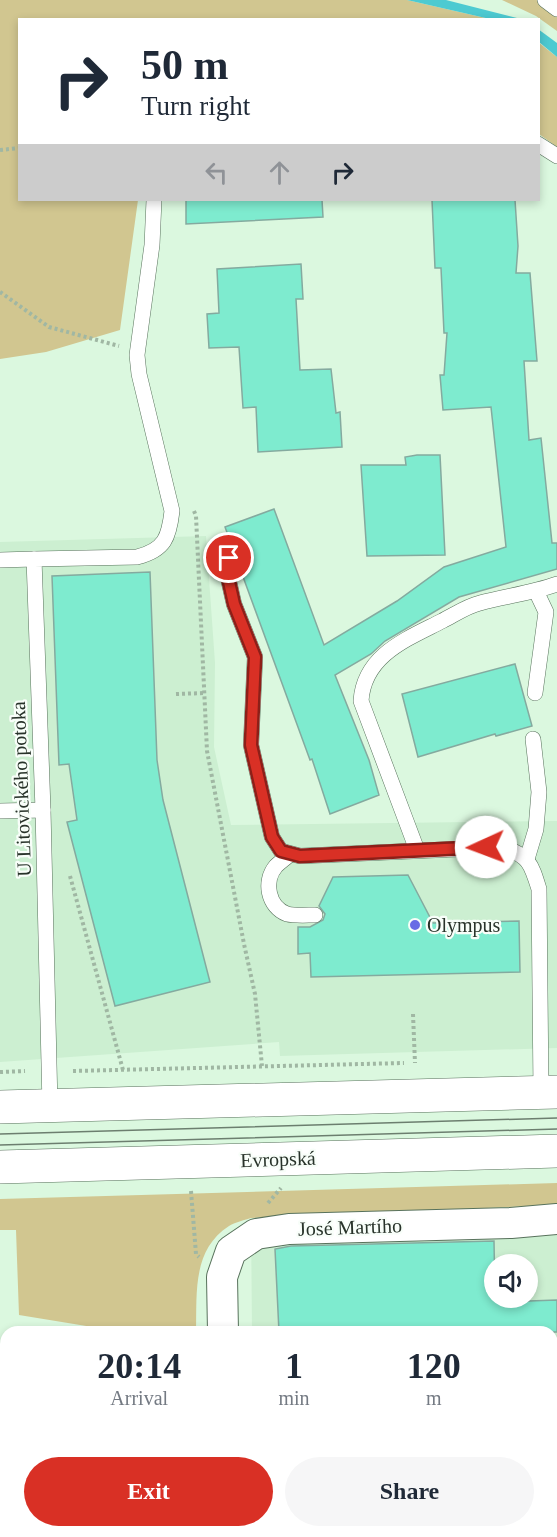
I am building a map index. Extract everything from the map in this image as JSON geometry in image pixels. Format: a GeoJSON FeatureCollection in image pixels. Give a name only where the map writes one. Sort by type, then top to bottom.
{"type":"FeatureCollection","features":[{"type":"Feature","properties":{"kind":"main road"},"geometry":{"type":"LineString","coordinates":[[0,1107],[549,1092]]}},
{"type":"Feature","properties":{"kind":"main road","name":"Evropská"},"geometry":{"type":"LineString","coordinates":[[0,1167],[557,1151]]}},
{"type":"Feature","properties":{"kind":"street","name":"José Martího"},"geometry":{"type":"LineString","coordinates":[[223,1326],[222,1277],[231,1251],[256,1234],[289,1229],[500,1223],[557,1219]]}},
{"type":"Feature","properties":{"kind":"lane"},"geometry":{"type":"LineString","coordinates":[[545,0],[557,9]]}},
{"type":"Feature","properties":{"kind":"lane"},"geometry":{"type":"LineString","coordinates":[[540,145],[557,156]]}},
{"type":"Feature","properties":{"kind":"lane"},"geometry":{"type":"LineString","coordinates":[[0,560],[137,557],[151,554],[163,544],[170,529],[171,511],[139,374],[137,355],[152,245],[154,201]]}},
{"type":"Feature","properties":{"kind":"lane"},"geometry":{"type":"LineString","coordinates":[[229,558],[227,573],[234,604],[255,657],[251,745],[272,837],[281,851],[300,856],[503,847],[527,859],[539,889],[549,1092]]}},
{"type":"Feature","properties":{"kind":"lane","name":"U Litovického potoka"},"geometry":{"type":"LineString","coordinates":[[34,559],[50,1106]]}},
{"type":"Feature","properties":{"kind":"lane"},"geometry":{"type":"LineString","coordinates":[[417,850],[361,701],[362,686],[374,665],[396,644],[477,603],[537,591],[557,584]]}},
{"type":"Feature","properties":{"kind":"lane"},"geometry":{"type":"LineString","coordinates":[[535,693],[546,612],[537,591]]}},
{"type":"Feature","properties":{"kind":"lane"},"geometry":{"type":"LineString","coordinates":[[527,859],[536,830],[539,792],[533,740]]}},
{"type":"Feature","properties":{"kind":"lane"},"geometry":{"type":"LineString","coordinates":[[0,811],[43,810]]}},
{"type":"Feature","properties":{"kind":"lane"},"geometry":{"type":"LineString","coordinates":[[290,854],[274,868],[269,897],[277,909],[288,914],[315,915]]}},
{"type":"Feature","properties":{"kind":"path"},"geometry":{"type":"LineString","coordinates":[[0,150],[18,148]]}},
{"type":"Feature","properties":{"kind":"path"},"geometry":{"type":"LineString","coordinates":[[0,292],[49,327],[119,346]]}},
{"type":"Feature","properties":{"kind":"path"},"geometry":{"type":"LineString","coordinates":[[193,507],[196,516],[207,751],[255,994],[262,1066]]}},
{"type":"Feature","properties":{"kind":"path"},"geometry":{"type":"LineString","coordinates":[[177,694],[205,693]]}},
{"type":"Feature","properties":{"kind":"path"},"geometry":{"type":"LineString","coordinates":[[70,876],[123,1070]]}},
{"type":"Feature","properties":{"kind":"path"},"geometry":{"type":"LineString","coordinates":[[413,1014],[415,1063]]}},
{"type":"Feature","properties":{"kind":"path"},"geometry":{"type":"LineString","coordinates":[[73,1071],[426,1063]]}},
{"type":"Feature","properties":{"kind":"path"},"geometry":{"type":"LineString","coordinates":[[0,1072],[26,1071]]}},
{"type":"Feature","properties":{"kind":"path"},"geometry":{"type":"LineString","coordinates":[[190,1180],[196,1254],[222,1277]]}},
{"type":"Feature","properties":{"kind":"shaded area"},"geometry":{"type":"Polygon","coordinates":[[[0,0],[407,0],[486,18],[18,18],[18,201],[138,201],[120,330],[46,352],[0,359],[0,0]]]}},
{"type":"Feature","properties":{"kind":"shaded area"},"geometry":{"type":"Polygon","coordinates":[[[502,0],[557,0],[557,31],[536,16],[502,0]]]}},
{"type":"Feature","properties":{"kind":"shaded area"},"geometry":{"type":"Polygon","coordinates":[[[540,44],[557,57],[557,147],[540,135],[540,44]]]}},
{"type":"Feature","properties":{"kind":"shaded area"},"geometry":{"type":"Polygon","coordinates":[[[206,536],[215,663],[214,747],[231,825],[557,821],[557,1048],[280,1056],[279,1042],[0,1062],[0,542],[206,536]]]}},
{"type":"Feature","properties":{"kind":"shaded area"},"geometry":{"type":"Polygon","coordinates":[[[557,1183],[557,1205],[251,1218],[235,1223],[217,1236],[208,1247],[203,1260],[197,1288],[196,1326],[86,1326],[19,1315],[16,1230],[0,1230],[0,1199],[557,1183]]]}},
{"type":"Feature","properties":{"kind":"shaded area"},"geometry":{"type":"Polygon","coordinates":[[[557,1205],[557,1326],[252,1326],[251,1218],[557,1205]]]}},
{"type":"Feature","properties":{"kind":"water"},"geometry":{"type":"Polygon","coordinates":[[[407,0],[446,0],[517,18],[486,18],[407,0]]]}},
{"type":"Feature","properties":{"kind":"water"},"geometry":{"type":"Polygon","coordinates":[[[540,30],[557,43],[557,57],[540,43],[540,30]]]}},
{"type":"Feature","properties":{"kind":"building"},"geometry":{"type":"Polygon","coordinates":[[[186,201],[322,201],[323,217],[186,224],[186,201]]]}},
{"type":"Feature","properties":{"kind":"building"},"geometry":{"type":"Polygon","coordinates":[[[432,201],[515,201],[518,246],[516,273],[530,273],[537,361],[524,361],[529,440],[541,438],[552,543],[557,543],[557,569],[459,597],[385,641],[371,654],[335,675],[369,760],[379,795],[330,814],[312,759],[310,760],[238,563],[238,555],[233,549],[225,527],[274,509],[324,645],[397,601],[444,567],[506,547],[491,407],[443,410],[440,375],[444,375],[447,333],[444,333],[441,268],[435,268],[432,201]]]}},
{"type":"Feature","properties":{"kind":"building"},"geometry":{"type":"Polygon","coordinates":[[[301,264],[303,299],[296,299],[300,370],[331,369],[336,413],[340,412],[342,447],[258,452],[256,407],[243,408],[239,347],[209,348],[207,314],[219,313],[217,269],[301,264]]]}},
{"type":"Feature","properties":{"kind":"building"},"geometry":{"type":"Polygon","coordinates":[[[440,455],[445,555],[367,556],[361,465],[406,465],[405,457],[440,455]]]}},
{"type":"Feature","properties":{"kind":"building"},"geometry":{"type":"Polygon","coordinates":[[[150,572],[157,760],[163,800],[210,982],[115,1006],[67,822],[77,820],[69,764],[59,765],[52,576],[150,572]]]}},
{"type":"Feature","properties":{"kind":"building"},"geometry":{"type":"Polygon","coordinates":[[[515,664],[532,726],[496,736],[495,734],[418,757],[402,694],[515,664]]]}},
{"type":"Feature","properties":{"kind":"building","name":"Olympus"},"geometry":{"type":"Polygon","coordinates":[[[408,875],[433,923],[519,921],[520,972],[311,977],[310,953],[298,954],[298,927],[310,927],[323,920],[325,914],[319,906],[333,877],[408,875]]]}},
{"type":"Feature","properties":{"kind":"building"},"geometry":{"type":"Polygon","coordinates":[[[494,1241],[494,1254],[484,1254],[484,1308],[538,1308],[538,1301],[557,1300],[557,1326],[279,1326],[275,1249],[291,1246],[494,1241]]]}},
{"type":"Feature","properties":{"kind":"tram line"},"geometry":{"type":"LineString","coordinates":[[0,1134],[557,1118]]}},
{"type":"Feature","properties":{"kind":"tram line"},"geometry":{"type":"LineString","coordinates":[[0,1145],[557,1129]]}},
{"type":"Feature","properties":{"kind":"place","name":"Olympus"},"geometry":{"type":"Point","coordinates":[415,925]}},
{"type":"Feature","properties":{"kind":"route"},"geometry":{"type":"LineString","coordinates":[[229,558],[227,573],[234,604],[255,657],[251,745],[272,837],[281,851],[300,856],[486,847]]}}]}
